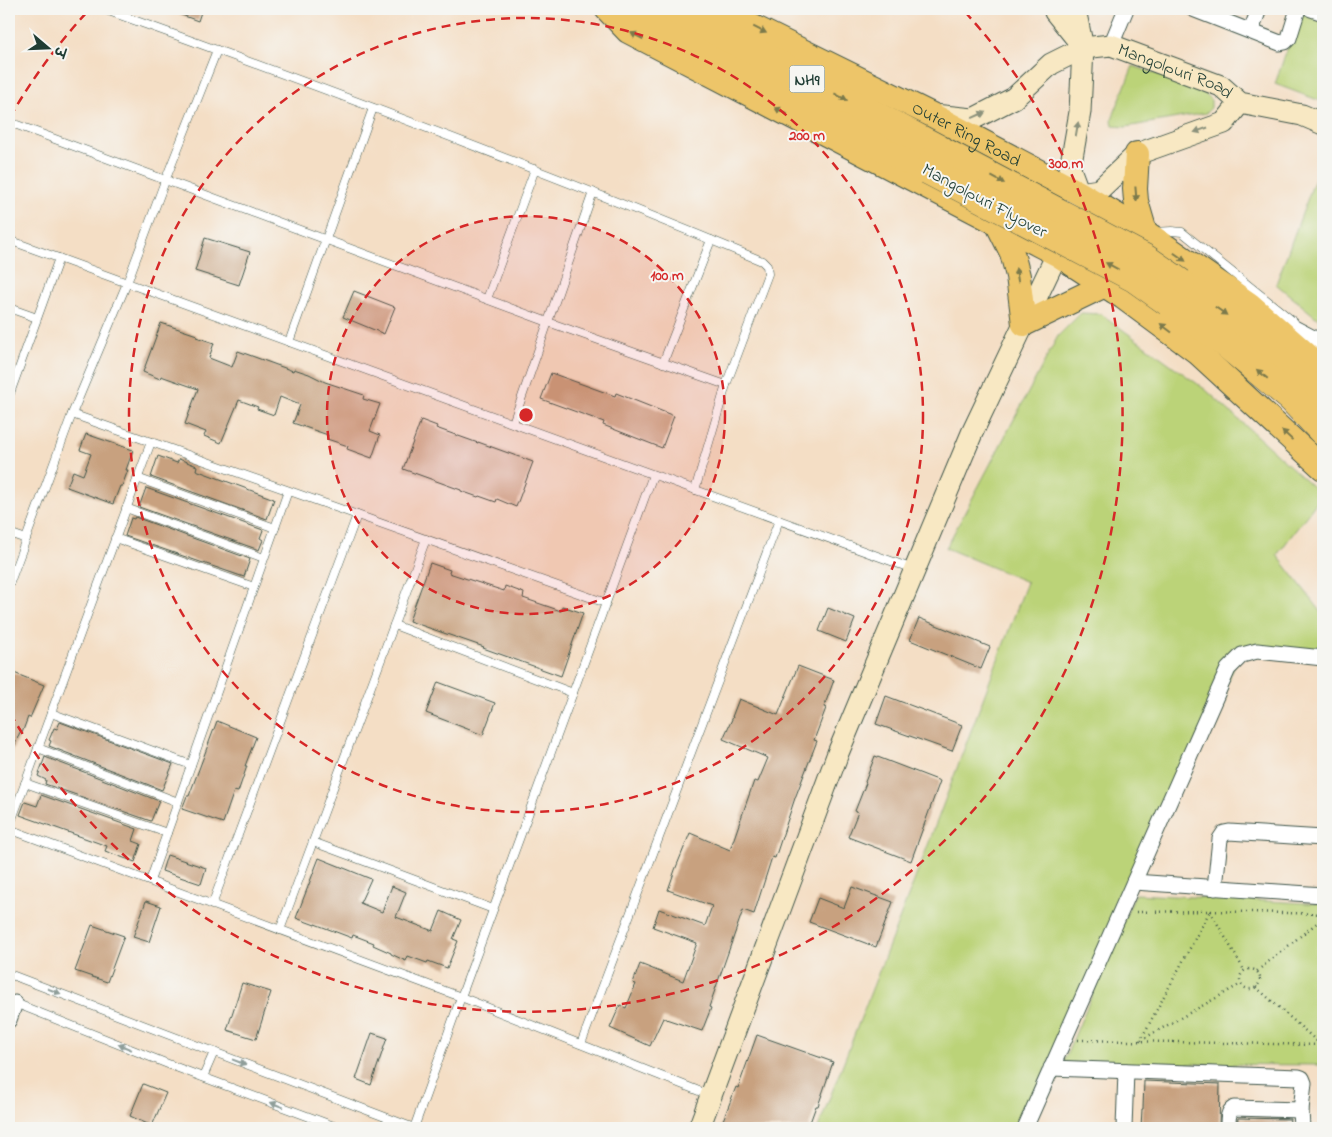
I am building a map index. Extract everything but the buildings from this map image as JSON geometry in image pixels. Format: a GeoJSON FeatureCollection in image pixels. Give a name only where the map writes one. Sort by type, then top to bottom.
{"type":"FeatureCollection","features":[{"type":"Feature","properties":{"kind":"highway","name":"Mangolpuri Flyover"},"geometry":{"type":"LineString","coordinates":[[620,9],[666,19],[939,149],[1145,258],[1234,321],[1308,385],[1323,402]]}},
{"type":"Feature","properties":{"kind":"highway","name":"Mangolpuri Flyover"},"geometry":{"type":"LineString","coordinates":[[666,19],[1134,278],[1220,339],[1291,398],[1323,432]]}},
{"type":"Feature","properties":{"kind":"main road"},"geometry":{"type":"LineString","coordinates":[[607,9],[628,32],[1057,254],[1124,297],[1196,351],[1323,468]]}},
{"type":"Feature","properties":{"kind":"main road","name":"Outer Ring Road"},"geometry":{"type":"LineString","coordinates":[[717,9],[932,115],[1079,193],[1144,232],[1249,304],[1323,369]]}},
{"type":"Feature","properties":{"kind":"main road"},"geometry":{"type":"LineString","coordinates":[[925,186],[942,185],[953,178],[960,171],[966,159],[951,131],[932,115]]}},
{"type":"Feature","properties":{"kind":"main road"},"geometry":{"type":"LineString","coordinates":[[1137,154],[1136,201],[1144,232]]}},
{"type":"Feature","properties":{"kind":"main road"},"geometry":{"type":"LineString","coordinates":[[997,223],[1012,253],[1018,276],[1024,324],[1105,285]]}},
{"type":"Feature","properties":{"kind":"street"},"geometry":{"type":"LineString","coordinates":[[1111,46],[1126,9]]}},
{"type":"Feature","properties":{"kind":"street"},"geometry":{"type":"LineString","coordinates":[[1193,9],[1218,13],[1251,31],[1280,43],[1285,42],[1289,38],[1298,9]]}},
{"type":"Feature","properties":{"kind":"street"},"geometry":{"type":"LineString","coordinates":[[1251,31],[1259,9]]}},
{"type":"Feature","properties":{"kind":"street"},"geometry":{"type":"LineString","coordinates":[[1310,9],[1323,13]]}},
{"type":"Feature","properties":{"kind":"street"},"geometry":{"type":"LineString","coordinates":[[699,1128],[838,753],[972,434],[1057,254],[1079,193],[1070,169],[1080,112],[1083,48],[1059,10]]}},
{"type":"Feature","properties":{"kind":"street","name":"Mangolpuri Road"},"geometry":{"type":"LineString","coordinates":[[1083,48],[1111,46],[1221,86],[1240,103],[1302,116],[1323,124]]}},
{"type":"Feature","properties":{"kind":"street"},"geometry":{"type":"LineString","coordinates":[[932,115],[973,119],[1014,98],[1051,64],[1083,48]]}},
{"type":"Feature","properties":{"kind":"street","name":"Mangolpuri Road"},"geometry":{"type":"LineString","coordinates":[[1079,193],[1098,190],[1137,154],[1224,122],[1240,103]]}},
{"type":"Feature","properties":{"kind":"street"},"geometry":{"type":"LineString","coordinates":[[1249,304],[1320,342]]}},
{"type":"Feature","properties":{"kind":"street"},"geometry":{"type":"LineString","coordinates":[[1025,1128],[1228,669],[1242,656],[1257,651],[1323,658]]}},
{"type":"Feature","properties":{"kind":"street"},"geometry":{"type":"LineString","coordinates":[[1215,888],[1220,839],[1224,833],[1323,838]]}},
{"type":"Feature","properties":{"kind":"street"},"geometry":{"type":"LineString","coordinates":[[1134,882],[1323,895]]}},
{"type":"Feature","properties":{"kind":"street"},"geometry":{"type":"LineString","coordinates":[[9,1020],[12,1002]]}},
{"type":"Feature","properties":{"kind":"street"},"geometry":{"type":"LineString","coordinates":[[1051,1068],[1299,1077],[1302,1078],[1304,1083],[1301,1110],[1302,1128]]}},
{"type":"Feature","properties":{"kind":"street"},"geometry":{"type":"LineString","coordinates":[[1124,1128],[1126,1071]]}},
{"type":"Feature","properties":{"kind":"street"},"geometry":{"type":"LineString","coordinates":[[1228,1128],[1229,1115],[1234,1108],[1301,1110]]}},
{"type":"Feature","properties":{"kind":"lane"},"geometry":{"type":"LineString","coordinates":[[103,9],[535,169],[762,261],[767,266],[768,274],[726,385],[695,490]]}},
{"type":"Feature","properties":{"kind":"lane"},"geometry":{"type":"LineString","coordinates":[[9,585],[72,414],[127,283],[217,50]]}},
{"type":"Feature","properties":{"kind":"lane"},"geometry":{"type":"LineString","coordinates":[[289,342],[373,108]]}},
{"type":"Feature","properties":{"kind":"lane"},"geometry":{"type":"LineString","coordinates":[[9,122],[548,322],[726,385]]}},
{"type":"Feature","properties":{"kind":"lane"},"geometry":{"type":"LineString","coordinates":[[487,299],[535,169]]}},
{"type":"Feature","properties":{"kind":"lane"},"geometry":{"type":"LineString","coordinates":[[513,424],[593,192]]}},
{"type":"Feature","properties":{"kind":"lane"},"geometry":{"type":"LineString","coordinates":[[1144,232],[1182,232],[1320,342]]}},
{"type":"Feature","properties":{"kind":"lane"},"geometry":{"type":"LineString","coordinates":[[9,240],[915,570]]}},
{"type":"Feature","properties":{"kind":"lane"},"geometry":{"type":"LineString","coordinates":[[663,363],[711,240]]}},
{"type":"Feature","properties":{"kind":"lane"},"geometry":{"type":"LineString","coordinates":[[9,396],[59,258]]}},
{"type":"Feature","properties":{"kind":"lane"},"geometry":{"type":"LineString","coordinates":[[9,308],[37,318]]}},
{"type":"Feature","properties":{"kind":"lane"},"geometry":{"type":"LineString","coordinates":[[72,414],[606,603]]}},
{"type":"Feature","properties":{"kind":"lane"},"geometry":{"type":"LineString","coordinates":[[151,442],[9,828],[461,998],[711,1095]]}},
{"type":"Feature","properties":{"kind":"lane"},"geometry":{"type":"LineString","coordinates":[[9,974],[414,1128],[653,475]]}},
{"type":"Feature","properties":{"kind":"lane"},"geometry":{"type":"LineString","coordinates":[[137,478],[275,528]]}},
{"type":"Feature","properties":{"kind":"lane"},"geometry":{"type":"LineString","coordinates":[[150,881],[288,491]]}},
{"type":"Feature","properties":{"kind":"lane"},"geometry":{"type":"LineString","coordinates":[[126,508],[264,558]]}},
{"type":"Feature","properties":{"kind":"lane"},"geometry":{"type":"LineString","coordinates":[[212,905],[356,515]]}},
{"type":"Feature","properties":{"kind":"lane"},"geometry":{"type":"LineString","coordinates":[[581,1044],[778,520]]}},
{"type":"Feature","properties":{"kind":"lane"},"geometry":{"type":"LineString","coordinates":[[9,533],[26,539]]}},
{"type":"Feature","properties":{"kind":"lane"},"geometry":{"type":"LineString","coordinates":[[115,538],[254,587]]}},
{"type":"Feature","properties":{"kind":"lane"},"geometry":{"type":"LineString","coordinates":[[280,930],[426,539]]}},
{"type":"Feature","properties":{"kind":"lane"},"geometry":{"type":"LineString","coordinates":[[394,625],[573,693]]}},
{"type":"Feature","properties":{"kind":"lane"},"geometry":{"type":"LineString","coordinates":[[51,713],[191,765]]}},
{"type":"Feature","properties":{"kind":"lane"},"geometry":{"type":"LineString","coordinates":[[38,748],[178,802]]}},
{"type":"Feature","properties":{"kind":"lane"},"geometry":{"type":"LineString","coordinates":[[25,783],[167,834]]}},
{"type":"Feature","properties":{"kind":"lane"},"geometry":{"type":"LineString","coordinates":[[313,842],[493,909]]}},
{"type":"Feature","properties":{"kind":"lane"},"geometry":{"type":"LineString","coordinates":[[12,1002],[339,1128]]}},
{"type":"Feature","properties":{"kind":"lane"},"geometry":{"type":"LineString","coordinates":[[203,1077],[214,1052]]}},
{"type":"Feature","properties":{"kind":"path"},"geometry":{"type":"LineString","coordinates":[[1122,912],[1210,911],[1323,916]]}},
{"type":"Feature","properties":{"kind":"path"},"geometry":{"type":"LineString","coordinates":[[1210,911],[1244,970]]}},
{"type":"Feature","properties":{"kind":"path"},"geometry":{"type":"LineString","coordinates":[[1140,1041],[1210,911]]}},
{"type":"Feature","properties":{"kind":"path"},"geometry":{"type":"LineString","coordinates":[[1257,971],[1323,916]]}},
{"type":"Feature","properties":{"kind":"path"},"geometry":{"type":"LineString","coordinates":[[1252,969],[1257,971],[1260,981],[1256,987],[1248,989],[1241,984],[1240,977],[1244,970],[1252,969]]}},
{"type":"Feature","properties":{"kind":"path"},"geometry":{"type":"LineString","coordinates":[[1140,1041],[1241,984]]}},
{"type":"Feature","properties":{"kind":"path"},"geometry":{"type":"LineString","coordinates":[[1256,987],[1321,1045]]}},
{"type":"Feature","properties":{"kind":"path"},"geometry":{"type":"LineString","coordinates":[[1321,1045],[1323,1000]]}},
{"type":"Feature","properties":{"kind":"path"},"geometry":{"type":"LineString","coordinates":[[1064,1040],[1321,1045]]}},
{"type":"Feature","properties":{"kind":"green space"},"geometry":{"type":"Polygon","coordinates":[[[1301,9],[1323,17],[1323,102],[1275,84],[1301,9]]]}},
{"type":"Feature","properties":{"kind":"green space"},"geometry":{"type":"Polygon","coordinates":[[[1133,66],[1203,92],[1211,100],[1211,108],[1206,113],[1126,127],[1113,126],[1112,119],[1133,66]]]}},
{"type":"Feature","properties":{"kind":"green space"},"geometry":{"type":"Polygon","coordinates":[[[1323,157],[1323,323],[1276,284],[1323,157]]]}},
{"type":"Feature","properties":{"kind":"green space"},"geometry":{"type":"Polygon","coordinates":[[[1081,313],[1101,314],[1206,390],[1322,495],[1277,555],[1323,614],[1323,658],[1241,652],[1019,1128],[818,1128],[925,853],[1027,582],[946,548],[1058,336],[1081,313]]]}},
{"type":"Feature","properties":{"kind":"green space"},"geometry":{"type":"Polygon","coordinates":[[[1135,894],[1323,904],[1323,1065],[1063,1063],[1135,894]]]}}]}
